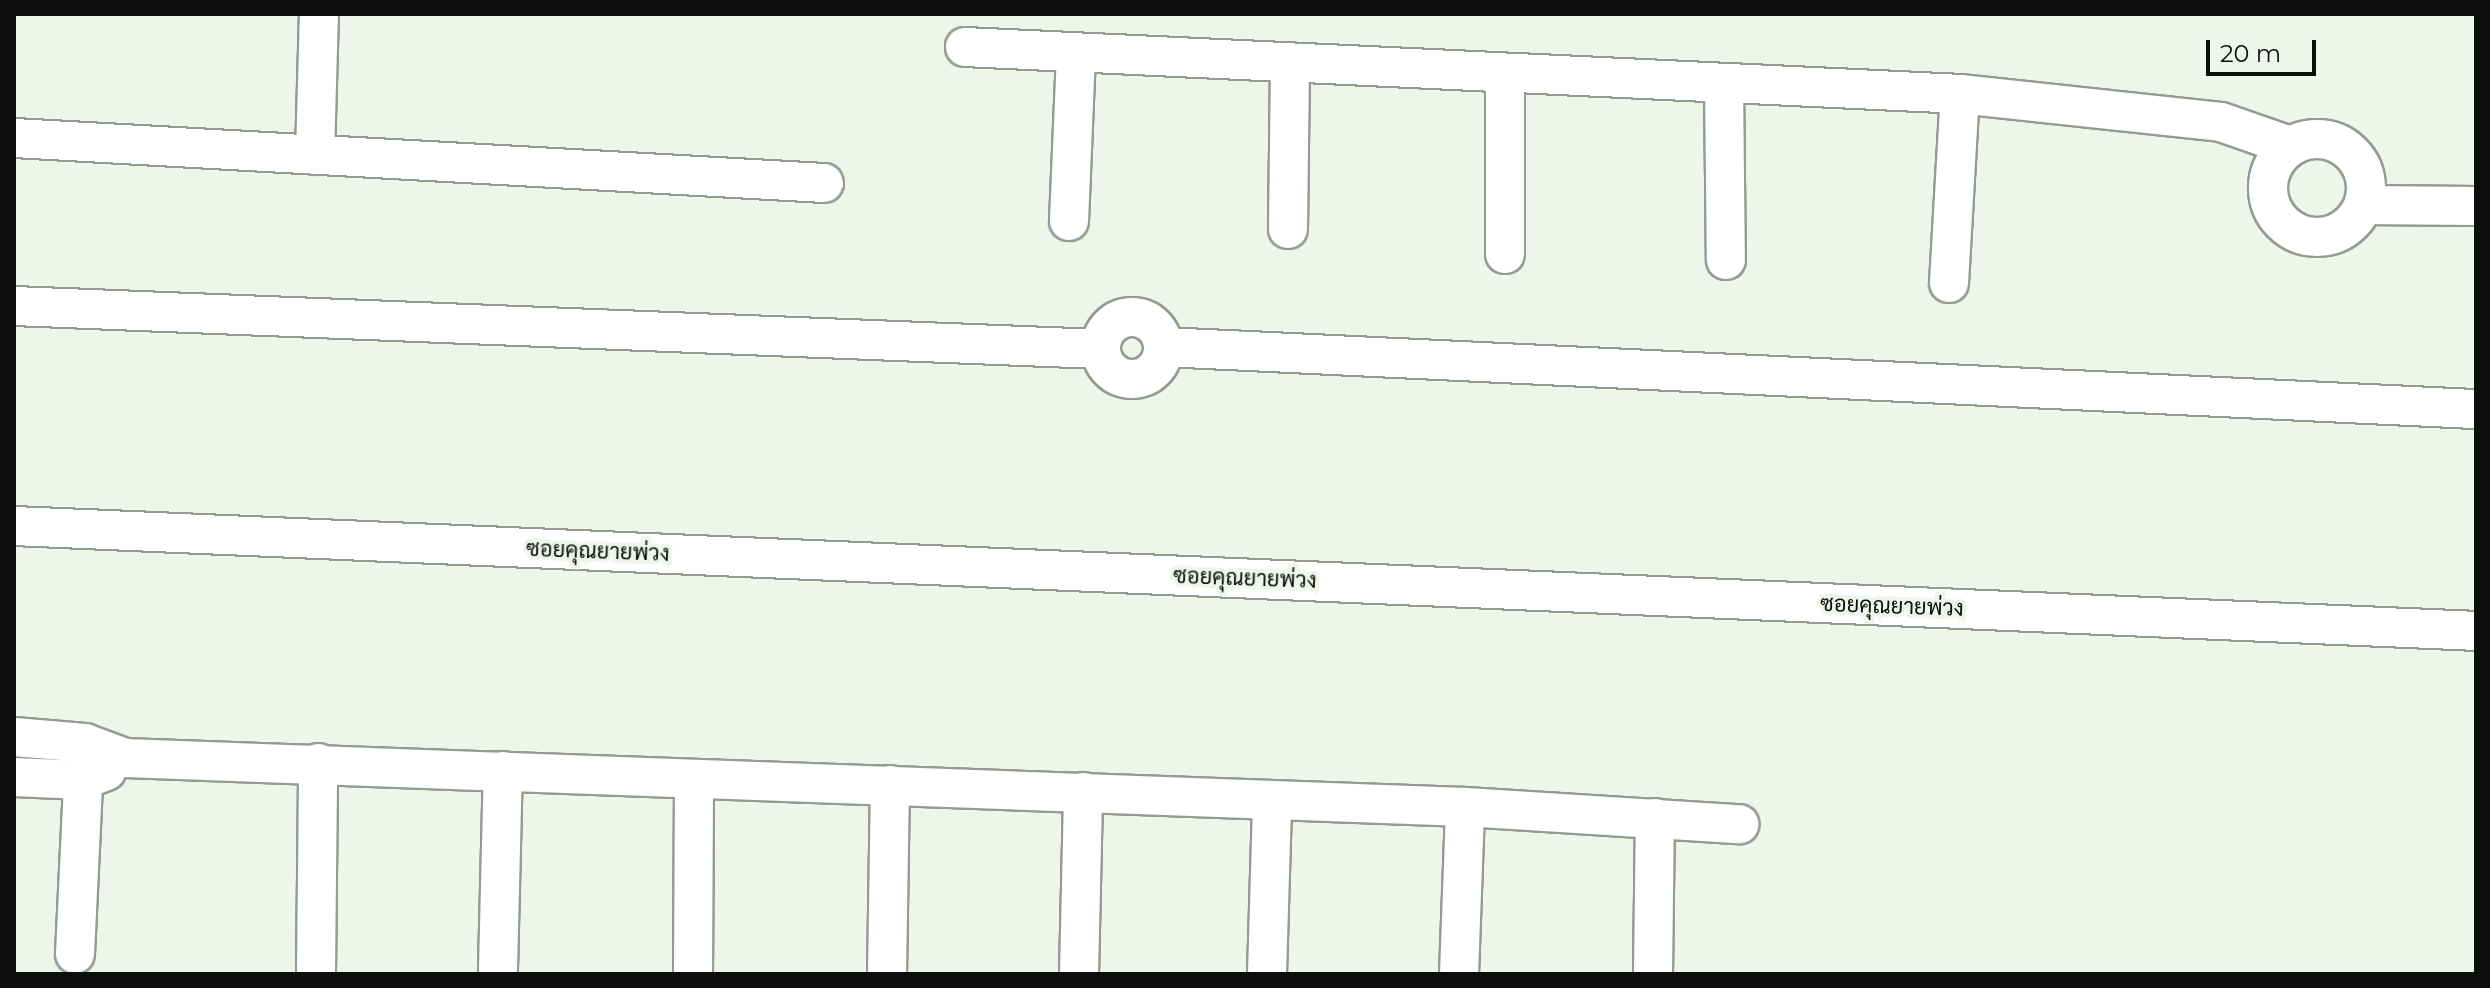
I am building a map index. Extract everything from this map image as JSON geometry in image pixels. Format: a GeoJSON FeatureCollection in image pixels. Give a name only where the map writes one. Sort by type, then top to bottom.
{"type":"FeatureCollection","features":[{"type":"Feature","properties":{"kind":"street"},"geometry":{"type":"LineString","coordinates":[[315,155],[319,14]]}},
{"type":"Feature","properties":{"kind":"street"},"geometry":{"type":"LineString","coordinates":[[965,47],[1960,94],[2221,122],[2290,146],[2319,138],[2347,149],[2364,174],[2364,205],[2342,230],[2326,236],[2280,221],[2268,181],[2290,146]]}},
{"type":"Feature","properties":{"kind":"street"},"geometry":{"type":"LineString","coordinates":[[1069,221],[1076,52]]}},
{"type":"Feature","properties":{"kind":"street"},"geometry":{"type":"LineString","coordinates":[[1288,229],[1290,62]]}},
{"type":"Feature","properties":{"kind":"street"},"geometry":{"type":"LineString","coordinates":[[1505,73],[1505,254]]}},
{"type":"Feature","properties":{"kind":"street"},"geometry":{"type":"LineString","coordinates":[[1724,83],[1726,260]]}},
{"type":"Feature","properties":{"kind":"street"},"geometry":{"type":"LineString","coordinates":[[1949,283],[1960,94]]}},
{"type":"Feature","properties":{"kind":"street"},"geometry":{"type":"LineString","coordinates":[[14,138],[824,183]]}},
{"type":"Feature","properties":{"kind":"street"},"geometry":{"type":"LineString","coordinates":[[2364,205],[2476,198]]}},
{"type":"Feature","properties":{"kind":"street"},"geometry":{"type":"LineString","coordinates":[[14,306],[1101,349],[1112,324],[1138,317],[1151,323],[1164,347],[2476,409]]}},
{"type":"Feature","properties":{"kind":"street","name":"ซอยคุณยายพ่วง"},"geometry":{"type":"LineString","coordinates":[[14,526],[2476,631]]}},
{"type":"Feature","properties":{"kind":"street"},"geometry":{"type":"LineString","coordinates":[[14,737],[84,761]]}},
{"type":"Feature","properties":{"kind":"street"},"geometry":{"type":"LineString","coordinates":[[14,777],[84,761],[125,758],[318,763],[1083,792],[1272,803],[1465,807],[1739,824]]}},
{"type":"Feature","properties":{"kind":"street"},"geometry":{"type":"LineString","coordinates":[[75,954],[84,761]]}},
{"type":"Feature","properties":{"kind":"street"},"geometry":{"type":"LineString","coordinates":[[316,971],[318,763]]}},
{"type":"Feature","properties":{"kind":"street"},"geometry":{"type":"LineString","coordinates":[[498,969],[503,771]]}},
{"type":"Feature","properties":{"kind":"street"},"geometry":{"type":"LineString","coordinates":[[693,974],[694,779]]}},
{"type":"Feature","properties":{"kind":"street"},"geometry":{"type":"LineString","coordinates":[[887,974],[890,785]]}},
{"type":"Feature","properties":{"kind":"street"},"geometry":{"type":"LineString","coordinates":[[1079,974],[1083,792]]}},
{"type":"Feature","properties":{"kind":"street"},"geometry":{"type":"LineString","coordinates":[[1267,974],[1272,803]]}},
{"type":"Feature","properties":{"kind":"street"},"geometry":{"type":"LineString","coordinates":[[1459,974],[1465,807]]}},
{"type":"Feature","properties":{"kind":"street"},"geometry":{"type":"LineString","coordinates":[[1653,974],[1655,818]]}}]}
